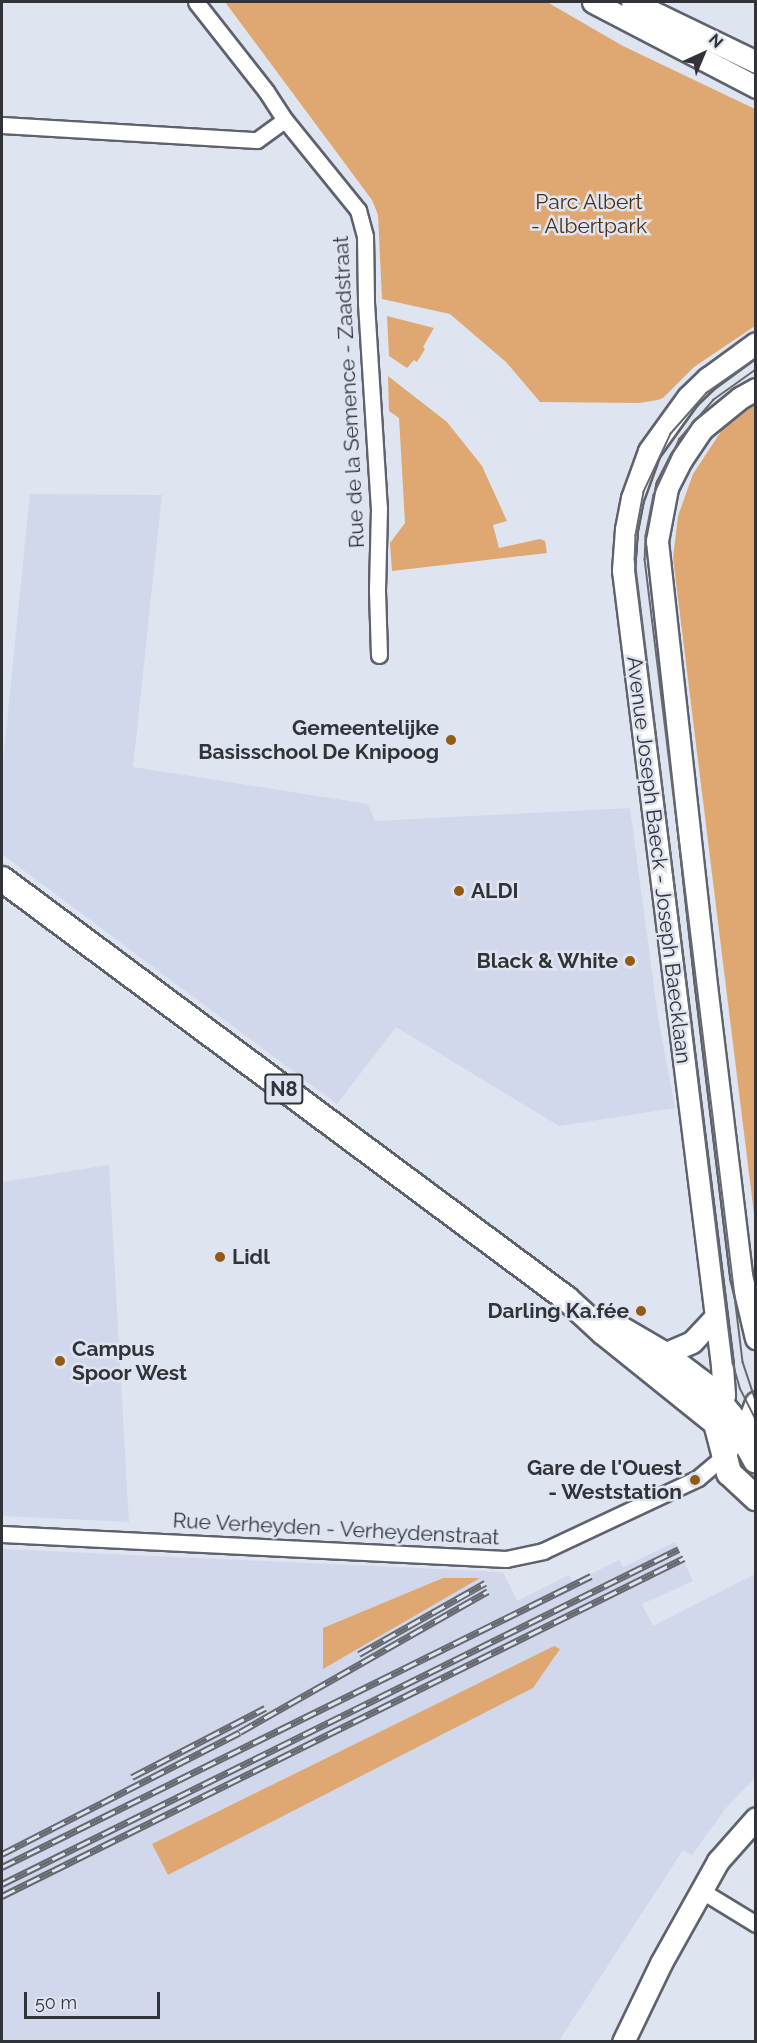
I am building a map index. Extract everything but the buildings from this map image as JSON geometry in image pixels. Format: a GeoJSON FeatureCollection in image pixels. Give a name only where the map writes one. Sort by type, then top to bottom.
{"type":"FeatureCollection","features":[{"type":"Feature","properties":{"kind":"main road","name":"N8"},"geometry":{"type":"LineString","coordinates":[[2,879],[567,1299],[604,1333],[720,1414],[743,1436],[756,1461]]}},
{"type":"Feature","properties":{"kind":"main road","name":"N8"},"geometry":{"type":"LineString","coordinates":[[567,1299],[664,1354],[709,1388],[720,1414]]}},
{"type":"Feature","properties":{"kind":"main road"},"geometry":{"type":"LineString","coordinates":[[720,1414],[724,1458],[729,1473],[756,1498]]}},
{"type":"Feature","properties":{"kind":"street","name":"Rue de la Semence - Zaadstraat"},"geometry":{"type":"LineString","coordinates":[[196,2],[266,91],[285,120],[358,210],[365,236],[366,303],[379,508],[376,591],[379,655]]}},
{"type":"Feature","properties":{"kind":"street"},"geometry":{"type":"LineString","coordinates":[[593,2],[756,87]]}},
{"type":"Feature","properties":{"kind":"street"},"geometry":{"type":"LineString","coordinates":[[632,2],[756,62]]}},
{"type":"Feature","properties":{"kind":"street"},"geometry":{"type":"LineString","coordinates":[[2,125],[257,140],[285,120]]}},
{"type":"Feature","properties":{"kind":"street","name":"Avenue Joseph Baeck - Joseph Baecklaan"},"geometry":{"type":"LineString","coordinates":[[720,1414],[722,1365],[623,570],[626,529],[632,498],[649,451],[688,397],[708,378],[756,344]]}},
{"type":"Feature","properties":{"kind":"street","name":"Avenue Joseph Baeck - Joseph Baecklaan"},"geometry":{"type":"LineString","coordinates":[[756,389],[740,398],[702,429],[681,460],[667,488],[657,541],[706,985],[756,1338]]}},
{"type":"Feature","properties":{"kind":"street"},"geometry":{"type":"LineString","coordinates":[[664,1354],[692,1342],[715,1317]]}},
{"type":"Feature","properties":{"kind":"street"},"geometry":{"type":"LineString","coordinates":[[743,1436],[756,1402]]}},
{"type":"Feature","properties":{"kind":"street","name":"Rue Verheyden - Verheydenstraat"},"geometry":{"type":"LineString","coordinates":[[2,1534],[506,1559],[543,1551],[698,1478],[724,1458],[743,1436]]}},
{"type":"Feature","properties":{"kind":"street"},"geometry":{"type":"LineString","coordinates":[[623,2042],[661,1963],[718,1861],[756,1818]]}},
{"type":"Feature","properties":{"kind":"street"},"geometry":{"type":"LineString","coordinates":[[702,1891],[756,1924]]}},
{"type":"Feature","properties":{"kind":"shaded area"},"geometry":{"type":"Polygon","coordinates":[[[30,494],[162,495],[133,767],[368,804],[375,821],[630,808],[658,1017],[675,1108],[559,1126],[396,1027],[337,1104],[2,854],[2,771],[30,494]]]}},
{"type":"Feature","properties":{"kind":"shaded area","name":"Campus Spoor West"},"geometry":{"type":"Polygon","coordinates":[[[109,1165],[129,1522],[2,1516],[2,1182],[109,1165]]]}},
{"type":"Feature","properties":{"kind":"shaded area"},"geometry":{"type":"Polygon","coordinates":[[[675,1542],[693,1581],[642,1604],[653,1626],[755,1574],[755,1778],[726,1808],[692,1855],[683,1850],[560,2039],[564,2041],[2,2042],[2,1549],[503,1572],[517,1601],[569,1575],[573,1583],[619,1560],[623,1567],[675,1542]],[[443,1578],[324,1628],[323,1668],[479,1578],[443,1578]],[[554,1647],[153,1844],[168,1875],[533,1688],[560,1649],[554,1647]]]}},
{"type":"Feature","properties":{"kind":"green space","name":"Parc Albert - Albertpark"},"geometry":{"type":"Polygon","coordinates":[[[225,2],[547,2],[623,46],[755,109],[755,326],[694,367],[663,398],[658,400],[639,403],[540,402],[506,362],[450,314],[382,299],[378,215],[372,200],[225,2]]]}},
{"type":"Feature","properties":{"kind":"green space"},"geometry":{"type":"Polygon","coordinates":[[[387,316],[434,328],[417,362],[414,360],[407,368],[389,356],[387,316]]]}},
{"type":"Feature","properties":{"kind":"green space"},"geometry":{"type":"Polygon","coordinates":[[[388,376],[447,422],[482,466],[507,521],[493,525],[499,548],[540,539],[545,541],[547,553],[392,571],[390,543],[405,523],[399,418],[389,411],[388,376]]]}},
{"type":"Feature","properties":{"kind":"green space"},"geometry":{"type":"Polygon","coordinates":[[[755,403],[755,1222],[673,558],[678,516],[693,474],[722,430],[755,403]]]}},
{"type":"Feature","properties":{"kind":"green space"},"geometry":{"type":"Polygon","coordinates":[[[443,1578],[480,1578],[323,1669],[323,1628],[443,1578]]]}},
{"type":"Feature","properties":{"kind":"green space"},"geometry":{"type":"Polygon","coordinates":[[[554,1646],[560,1649],[533,1688],[168,1875],[152,1844],[554,1646]]]}},
{"type":"Feature","properties":{"kind":"tram line"},"geometry":{"type":"LineString","coordinates":[[756,359],[707,393],[671,434],[644,492],[636,535],[635,559],[733,1363],[740,1388],[756,1420]]}},
{"type":"Feature","properties":{"kind":"tram line"},"geometry":{"type":"LineString","coordinates":[[756,370],[714,400],[680,439],[654,495],[646,536],[645,559],[743,1362],[756,1401]]}},
{"type":"Feature","properties":{"kind":"railway"},"geometry":{"type":"LineString","coordinates":[[2,1884],[679,1549]]}},
{"type":"Feature","properties":{"kind":"railway"},"geometry":{"type":"LineString","coordinates":[[2,1896],[684,1558]]}},
{"type":"Feature","properties":{"kind":"railway"},"geometry":{"type":"LineString","coordinates":[[2,1867],[591,1576]]}},
{"type":"Feature","properties":{"kind":"railway"},"geometry":{"type":"LineString","coordinates":[[359,1654],[485,1583]]}},
{"type":"Feature","properties":{"kind":"railway"},"geometry":{"type":"LineString","coordinates":[[2,1854],[240,1732],[488,1591]]}},
{"type":"Feature","properties":{"kind":"railway"},"geometry":{"type":"LineString","coordinates":[[132,1777],[265,1708]]}},
{"type":"Feature","properties":{"kind":"place","name":"Gemeentelijke Basisschool De Knipoog"},"geometry":{"type":"Point","coordinates":[451,740]}},
{"type":"Feature","properties":{"kind":"place","name":"ALDI"},"geometry":{"type":"Point","coordinates":[459,891]}},
{"type":"Feature","properties":{"kind":"place","name":"Black & White"},"geometry":{"type":"Point","coordinates":[630,961]}},
{"type":"Feature","properties":{"kind":"place","name":"Lidl"},"geometry":{"type":"Point","coordinates":[220,1257]}},
{"type":"Feature","properties":{"kind":"place","name":"Darling Ka.fée"},"geometry":{"type":"Point","coordinates":[641,1311]}},
{"type":"Feature","properties":{"kind":"place","name":"Campus Spoor West"},"geometry":{"type":"Point","coordinates":[60,1361]}},
{"type":"Feature","properties":{"kind":"place","name":"Gare de l'Ouest - Weststation"},"geometry":{"type":"Point","coordinates":[695,1480]}}]}
